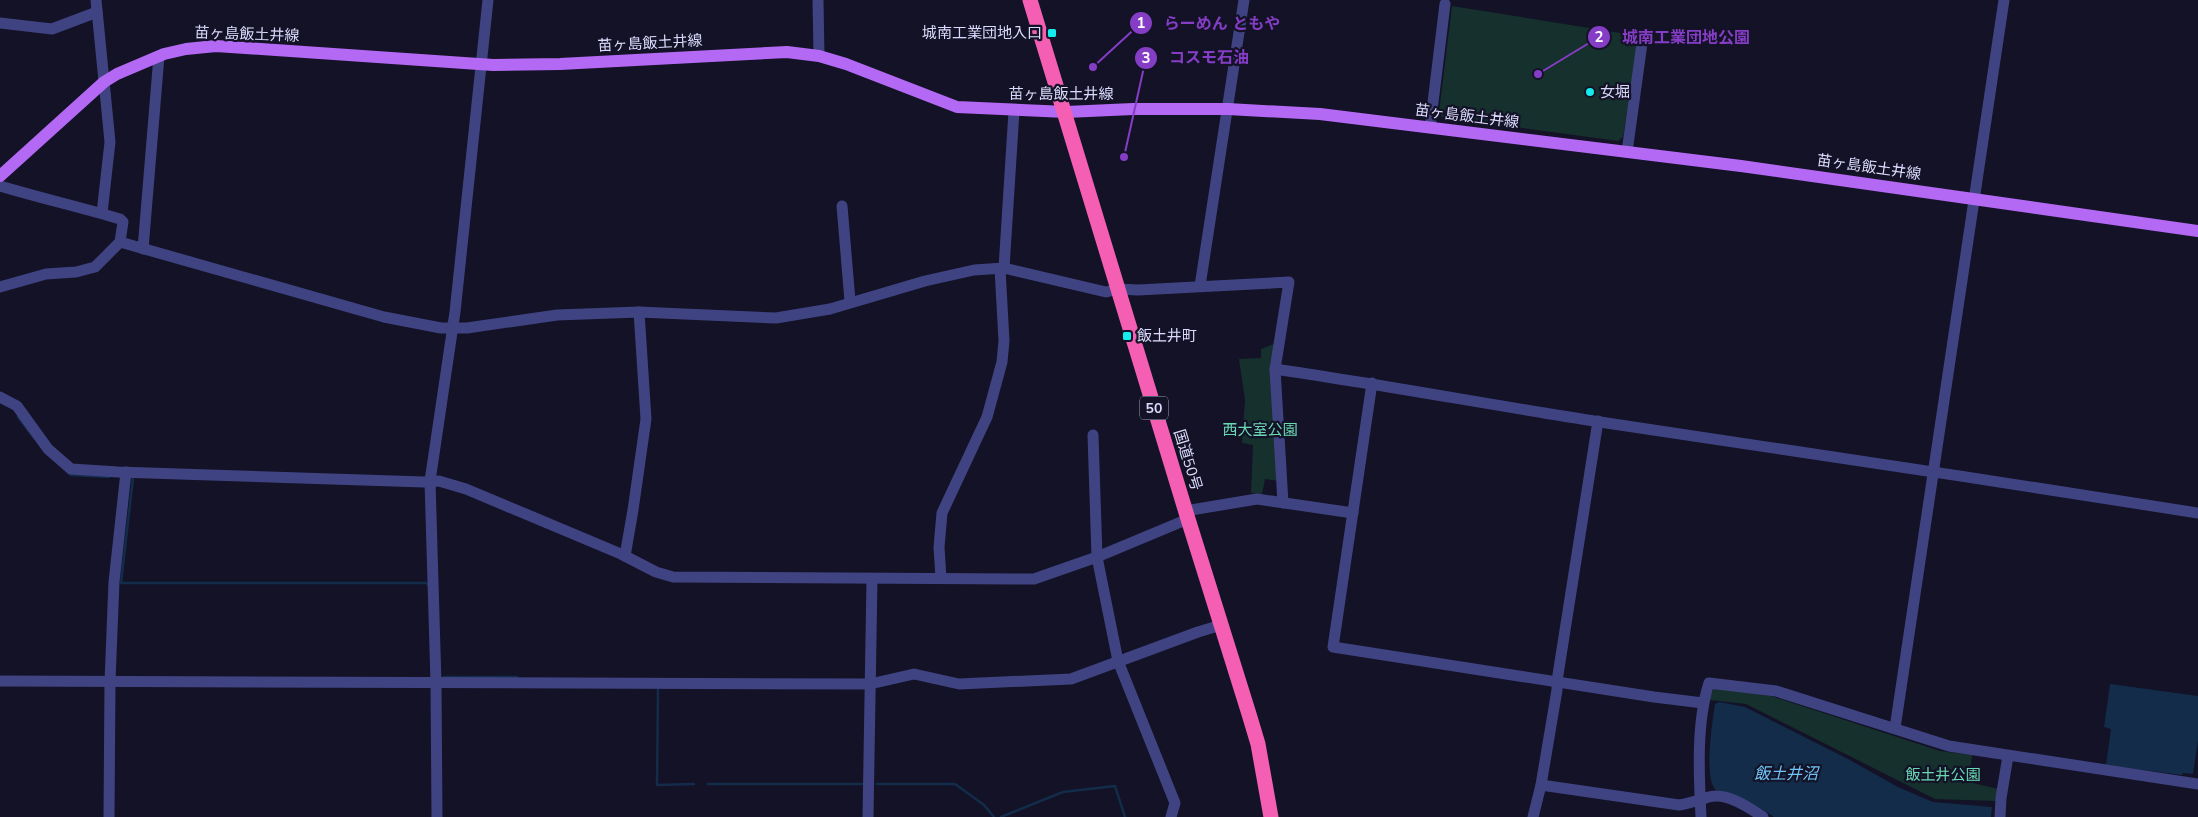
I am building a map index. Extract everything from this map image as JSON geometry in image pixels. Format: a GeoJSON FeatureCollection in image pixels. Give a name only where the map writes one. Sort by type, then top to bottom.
{"type":"FeatureCollection","features":[{"type":"Feature","properties":{"kind":"highway","name":"国道50号"},"geometry":{"type":"LineString","coordinates":[[1030,0],[1066,112],[1186,515],[1258,744],[1271,817]]}},
{"type":"Feature","properties":{"kind":"main road","name":"苗ヶ島飯土井線"},"geometry":{"type":"LineString","coordinates":[[0,176],[104,82],[135,65],[186,49],[216,46],[482,65],[560,64],[787,52],[819,56],[846,64],[957,106],[1014,111],[1066,112],[1133,109],[1291,111],[1627,152],[2198,231]]}},
{"type":"Feature","properties":{"kind":"street"},"geometry":{"type":"LineString","coordinates":[[437,817],[436,682],[430,481],[453,328],[488,0]]}},
{"type":"Feature","properties":{"kind":"street"},"geometry":{"type":"LineString","coordinates":[[818,0],[819,56]]}},
{"type":"Feature","properties":{"kind":"street"},"geometry":{"type":"LineString","coordinates":[[1200,286],[1244,0]]}},
{"type":"Feature","properties":{"kind":"street"},"geometry":{"type":"LineString","coordinates":[[1895,728],[2004,0]]}},
{"type":"Feature","properties":{"kind":"street"},"geometry":{"type":"LineString","coordinates":[[1430,127],[1445,4]]}},
{"type":"Feature","properties":{"kind":"street"},"geometry":{"type":"LineString","coordinates":[[0,23],[52,29],[97,6],[110,142],[102,213]]}},
{"type":"Feature","properties":{"kind":"street"},"geometry":{"type":"LineString","coordinates":[[1627,152],[1643,36]]}},
{"type":"Feature","properties":{"kind":"street"},"geometry":{"type":"LineString","coordinates":[[143,249],[159,56]]}},
{"type":"Feature","properties":{"kind":"street"},"geometry":{"type":"LineString","coordinates":[[941,578],[939,547],[942,513],[987,417],[1002,362],[1004,341],[1002,268],[1014,111]]}},
{"type":"Feature","properties":{"kind":"street"},"geometry":{"type":"LineString","coordinates":[[0,186],[60,204],[74,204],[120,219],[123,222],[120,242],[95,267],[76,272],[38,276],[0,287]]}},
{"type":"Feature","properties":{"kind":"street"},"geometry":{"type":"LineString","coordinates":[[842,206],[850,301]]}},
{"type":"Feature","properties":{"kind":"street"},"geometry":{"type":"LineString","coordinates":[[120,242],[384,317],[419,325],[453,328],[556,315],[639,312],[776,318],[830,308],[925,281],[974,270],[1002,268],[1106,292],[1118,289],[1138,290],[1289,282],[1275,369],[1283,503]]}},
{"type":"Feature","properties":{"kind":"street"},"geometry":{"type":"LineString","coordinates":[[625,556],[646,420],[639,312]]}},
{"type":"Feature","properties":{"kind":"street"},"geometry":{"type":"LineString","coordinates":[[1275,369],[1372,383],[1598,421],[1934,471],[2198,513]]}},
{"type":"Feature","properties":{"kind":"street"},"geometry":{"type":"LineString","coordinates":[[1372,383],[1333,647],[1703,703]]}},
{"type":"Feature","properties":{"kind":"street"},"geometry":{"type":"LineString","coordinates":[[0,397],[17,406],[48,449],[71,469],[303,479],[439,480],[460,487],[625,556],[656,572],[672,577],[1034,580],[1097,556],[1186,515],[1257,499],[1353,513]]}},
{"type":"Feature","properties":{"kind":"street"},"geometry":{"type":"LineString","coordinates":[[1533,817],[1541,785],[1558,690],[1557,680],[1598,421]]}},
{"type":"Feature","properties":{"kind":"street"},"geometry":{"type":"LineString","coordinates":[[1093,435],[1097,556],[1118,662],[1175,803],[1171,817]]}},
{"type":"Feature","properties":{"kind":"street"},"geometry":{"type":"LineString","coordinates":[[109,817],[110,681],[114,582],[126,472]]}},
{"type":"Feature","properties":{"kind":"street"},"geometry":{"type":"LineString","coordinates":[[868,817],[872,579]]}},
{"type":"Feature","properties":{"kind":"street"},"geometry":{"type":"LineString","coordinates":[[0,681],[870,684],[914,674],[959,684],[1072,679],[1221,625]]}},
{"type":"Feature","properties":{"kind":"street"},"geometry":{"type":"LineString","coordinates":[[1701,817],[1703,703],[1709,683],[1776,691],[1949,746],[2198,784]]}},
{"type":"Feature","properties":{"kind":"street"},"geometry":{"type":"LineString","coordinates":[[2000,817],[2008,756]]}},
{"type":"Feature","properties":{"kind":"street"},"geometry":{"type":"LineString","coordinates":[[1541,785],[1680,805],[1700,801],[1710,796],[1720,796],[1750,808],[1763,817]]}},
{"type":"Feature","properties":{"kind":"green space"},"geometry":{"type":"Polygon","coordinates":[[[1452,6],[1639,36],[1623,137],[1618,141],[1442,117],[1439,112],[1452,6]]]}},
{"type":"Feature","properties":{"kind":"green space","name":"西大室公園"},"geometry":{"type":"Polygon","coordinates":[[[1274,344],[1280,481],[1265,479],[1262,494],[1251,493],[1253,445],[1242,443],[1245,400],[1239,359],[1261,358],[1261,349],[1274,344]]]}},
{"type":"Feature","properties":{"kind":"green space","name":"飯土井公園"},"geometry":{"type":"Polygon","coordinates":[[[1714,688],[1771,696],[1940,751],[1972,755],[1969,782],[1998,789],[1996,801],[1935,799],[1746,704],[1709,700],[1714,688]]]}},
{"type":"Feature","properties":{"kind":"water"},"geometry":{"type":"Polygon","coordinates":[[[2110,684],[2198,696],[2198,740],[2193,774],[2183,773],[2182,775],[2106,765],[2111,729],[2104,727],[2110,684]]]}},
{"type":"Feature","properties":{"kind":"water","name":"飯土井沼"},"geometry":{"type":"Polygon","coordinates":[[[1719,702],[1745,707],[1848,759],[1898,787],[1933,802],[1992,807],[1991,817],[1774,817],[1747,802],[1718,791],[1713,786],[1709,765],[1711,736],[1715,704],[1719,702]]]}},
{"type":"Feature","properties":{"kind":"waterway"},"geometry":{"type":"LineString","coordinates":[[18,417],[34,438]]}},
{"type":"Feature","properties":{"kind":"waterway"},"geometry":{"type":"LineString","coordinates":[[68,473],[71,475],[109,477]]}},
{"type":"Feature","properties":{"kind":"waterway"},"geometry":{"type":"LineString","coordinates":[[133,478],[121,583],[427,583],[428,585]]}},
{"type":"Feature","properties":{"kind":"waterway"},"geometry":{"type":"LineString","coordinates":[[444,677],[517,677]]}},
{"type":"Feature","properties":{"kind":"waterway"},"geometry":{"type":"LineString","coordinates":[[658,689],[657,785],[694,784]]}},
{"type":"Feature","properties":{"kind":"waterway"},"geometry":{"type":"LineString","coordinates":[[708,784],[862,784]]}},
{"type":"Feature","properties":{"kind":"waterway"},"geometry":{"type":"LineString","coordinates":[[877,784],[955,784],[984,805],[994,817]]}},
{"type":"Feature","properties":{"kind":"waterway"},"geometry":{"type":"LineString","coordinates":[[1001,817],[1063,792],[1115,786],[1125,817]]}},
{"type":"Feature","properties":{"kind":"place","name":"城南工業団地入口"},"geometry":{"type":"Point","coordinates":[1052,33]}},
{"type":"Feature","properties":{"kind":"place","name":"らーめん ともや"},"geometry":{"type":"Point","coordinates":[1093,67]}},
{"type":"Feature","properties":{"kind":"place","name":"城南工業団地公園"},"geometry":{"type":"Point","coordinates":[1538,74]}},
{"type":"Feature","properties":{"kind":"place","name":"女堀"},"geometry":{"type":"Point","coordinates":[1590,92]}},
{"type":"Feature","properties":{"kind":"place","name":"コスモ石油"},"geometry":{"type":"Point","coordinates":[1124,157]}},
{"type":"Feature","properties":{"kind":"place","name":"飯土井町"},"geometry":{"type":"Point","coordinates":[1127,336]}}]}
